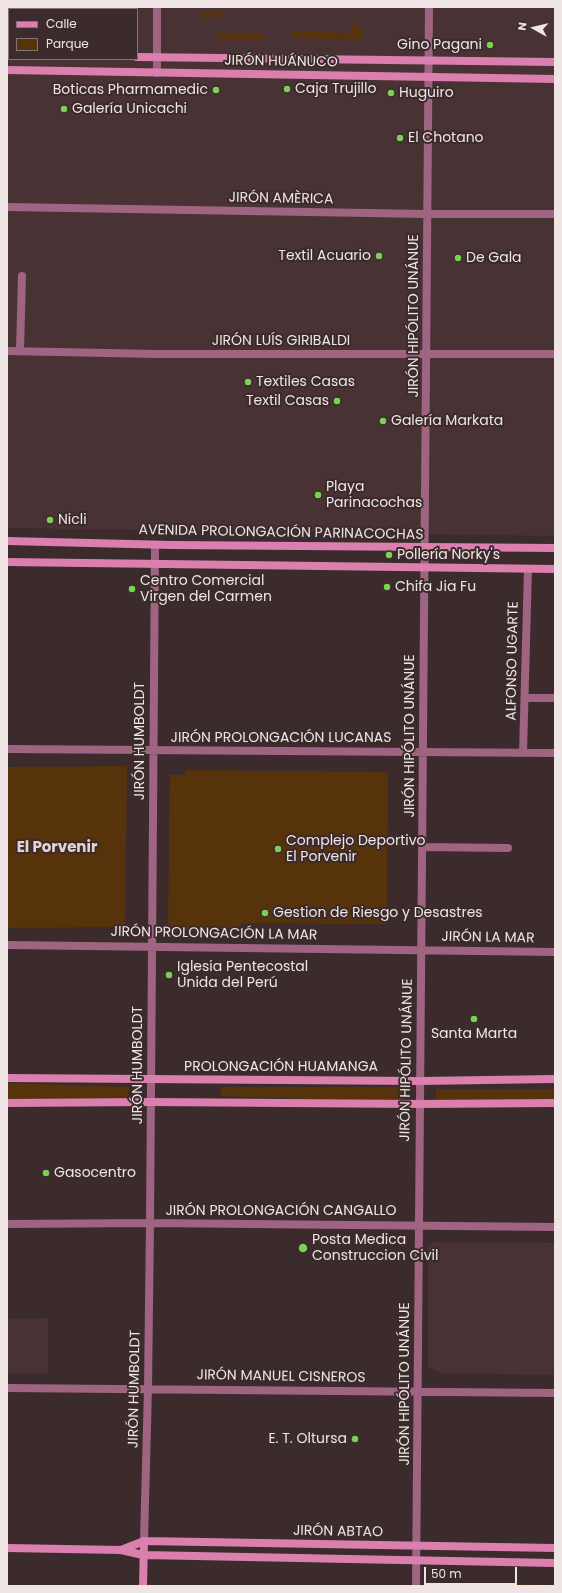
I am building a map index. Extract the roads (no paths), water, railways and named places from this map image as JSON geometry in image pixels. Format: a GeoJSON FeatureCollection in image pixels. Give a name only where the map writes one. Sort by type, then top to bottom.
{"type":"FeatureCollection","features":[{"type":"Feature","properties":{"kind":"street"},"geometry":{"type":"LineString","coordinates":[[157,7],[157,72]]}},
{"type":"Feature","properties":{"kind":"street","name":"JIRÓN HIPÓLITO UNÁNUE"},"geometry":{"type":"LineString","coordinates":[[416,1586],[429,7]]}},
{"type":"Feature","properties":{"kind":"street","name":"JIRÓN HUÁNUCO"},"geometry":{"type":"LineString","coordinates":[[138,57],[555,62]]}},
{"type":"Feature","properties":{"kind":"street","name":"JIRÓN HUÁNUCO"},"geometry":{"type":"LineString","coordinates":[[7,70],[555,79]]}},
{"type":"Feature","properties":{"kind":"street","name":"JIRÓN AMÈRICA"},"geometry":{"type":"LineString","coordinates":[[7,207],[428,214],[555,214]]}},
{"type":"Feature","properties":{"kind":"street"},"geometry":{"type":"LineString","coordinates":[[20,351],[22,276]]}},
{"type":"Feature","properties":{"kind":"street","name":"JIRÓN LUÍS GIRIBALDI"},"geometry":{"type":"LineString","coordinates":[[7,351],[156,354],[555,354]]}},
{"type":"Feature","properties":{"kind":"street","name":"AVENIDA PROLONGACIÓN PARINACOCHAS"},"geometry":{"type":"LineString","coordinates":[[7,542],[425,548],[555,548]]}},
{"type":"Feature","properties":{"kind":"street","name":"JIRÓN HUMBOLDT"},"geometry":{"type":"LineString","coordinates":[[143,1586],[150,1223],[155,545]]}},
{"type":"Feature","properties":{"kind":"street"},"geometry":{"type":"LineString","coordinates":[[7,562],[555,569]]}},
{"type":"Feature","properties":{"kind":"street","name":"ALFONSO UGARTE"},"geometry":{"type":"LineString","coordinates":[[523,753],[528,569]]}},
{"type":"Feature","properties":{"kind":"street"},"geometry":{"type":"LineString","coordinates":[[524,698],[555,698]]}},
{"type":"Feature","properties":{"kind":"street","name":"JIRÓN PROLONGACIÓN LUCANAS"},"geometry":{"type":"LineString","coordinates":[[7,749],[555,753]]}},
{"type":"Feature","properties":{"kind":"street"},"geometry":{"type":"LineString","coordinates":[[422,847],[508,848]]}},
{"type":"Feature","properties":{"kind":"street","name":"JIRÓN PROLONGACIÓN LA MAR"},"geometry":{"type":"LineString","coordinates":[[7,945],[422,950]]}},
{"type":"Feature","properties":{"kind":"street","name":"JIRÓN LA MAR"},"geometry":{"type":"LineString","coordinates":[[422,950],[555,952]]}},
{"type":"Feature","properties":{"kind":"street","name":"PROLONGACIÓN HUAMANGA"},"geometry":{"type":"LineString","coordinates":[[7,1078],[420,1081],[555,1079]]}},
{"type":"Feature","properties":{"kind":"street"},"geometry":{"type":"LineString","coordinates":[[7,1103],[555,1103]]}},
{"type":"Feature","properties":{"kind":"street","name":"JIRÓN PROLONGACIÓN CANGALLO"},"geometry":{"type":"LineString","coordinates":[[7,1224],[150,1223],[555,1227]]}},
{"type":"Feature","properties":{"kind":"street","name":"JIRÓN MANUEL CISNEROS"},"geometry":{"type":"LineString","coordinates":[[7,1388],[148,1388],[555,1393]]}},
{"type":"Feature","properties":{"kind":"street","name":"JIRÓN ABTAO"},"geometry":{"type":"LineString","coordinates":[[121,1550],[144,1541],[416,1547],[555,1548]]}},
{"type":"Feature","properties":{"kind":"street","name":"JIRÓN ABTAO"},"geometry":{"type":"LineString","coordinates":[[7,1548],[121,1550],[144,1555],[555,1563]]}},
{"type":"Feature","properties":{"kind":"place","name":"Gino Pagani"},"geometry":{"type":"Point","coordinates":[490,45]}},
{"type":"Feature","properties":{"kind":"place","name":"Caja Trujillo"},"geometry":{"type":"Point","coordinates":[287,89]}},
{"type":"Feature","properties":{"kind":"place","name":"Boticas Pharmamedic"},"geometry":{"type":"Point","coordinates":[216,90]}},
{"type":"Feature","properties":{"kind":"place","name":"Huguiro"},"geometry":{"type":"Point","coordinates":[391,93]}},
{"type":"Feature","properties":{"kind":"place","name":"Galería Unicachi"},"geometry":{"type":"Point","coordinates":[64,109]}},
{"type":"Feature","properties":{"kind":"place","name":"El Chotano"},"geometry":{"type":"Point","coordinates":[400,138]}},
{"type":"Feature","properties":{"kind":"place","name":"Textil Acuario"},"geometry":{"type":"Point","coordinates":[379,256]}},
{"type":"Feature","properties":{"kind":"place","name":"De Gala"},"geometry":{"type":"Point","coordinates":[458,258]}},
{"type":"Feature","properties":{"kind":"place","name":"Textiles Casas"},"geometry":{"type":"Point","coordinates":[248,382]}},
{"type":"Feature","properties":{"kind":"place","name":"Textil Casas"},"geometry":{"type":"Point","coordinates":[337,401]}},
{"type":"Feature","properties":{"kind":"place","name":"Galería Markata"},"geometry":{"type":"Point","coordinates":[383,421]}},
{"type":"Feature","properties":{"kind":"place","name":"Playa Parinacochas"},"geometry":{"type":"Point","coordinates":[318,495]}},
{"type":"Feature","properties":{"kind":"place","name":"Nicli"},"geometry":{"type":"Point","coordinates":[50,520]}},
{"type":"Feature","properties":{"kind":"place","name":"Pollería Norky's"},"geometry":{"type":"Point","coordinates":[389,555]}},
{"type":"Feature","properties":{"kind":"place","name":"Chifa Jia Fu"},"geometry":{"type":"Point","coordinates":[387,587]}},
{"type":"Feature","properties":{"kind":"place","name":"Centro Comercial Virgen del Carmen"},"geometry":{"type":"Point","coordinates":[132,589]}},
{"type":"Feature","properties":{"kind":"place","name":"Complejo Deportivo El Porvenir"},"geometry":{"type":"Point","coordinates":[278,849]}},
{"type":"Feature","properties":{"kind":"place","name":"Gestion de Riesgo y Desastres"},"geometry":{"type":"Point","coordinates":[265,913]}},
{"type":"Feature","properties":{"kind":"place","name":"Iglesia Pentecostal Unida del Perú"},"geometry":{"type":"Point","coordinates":[169,975]}},
{"type":"Feature","properties":{"kind":"place","name":"Santa Marta"},"geometry":{"type":"Point","coordinates":[474,1019]}},
{"type":"Feature","properties":{"kind":"place","name":"Gasocentro"},"geometry":{"type":"Point","coordinates":[46,1173]}},
{"type":"Feature","properties":{"kind":"place","name":"Posta Medica Construccion Civil"},"geometry":{"type":"Point","coordinates":[303,1248]}},
{"type":"Feature","properties":{"kind":"place","name":"E. T. Oltursa"},"geometry":{"type":"Point","coordinates":[355,1439]}},
{"type":"Feature","properties":{"kind":"district","name":"El Porvenir"},"geometry":{"type":"Point","coordinates":[57,848]}}]}
